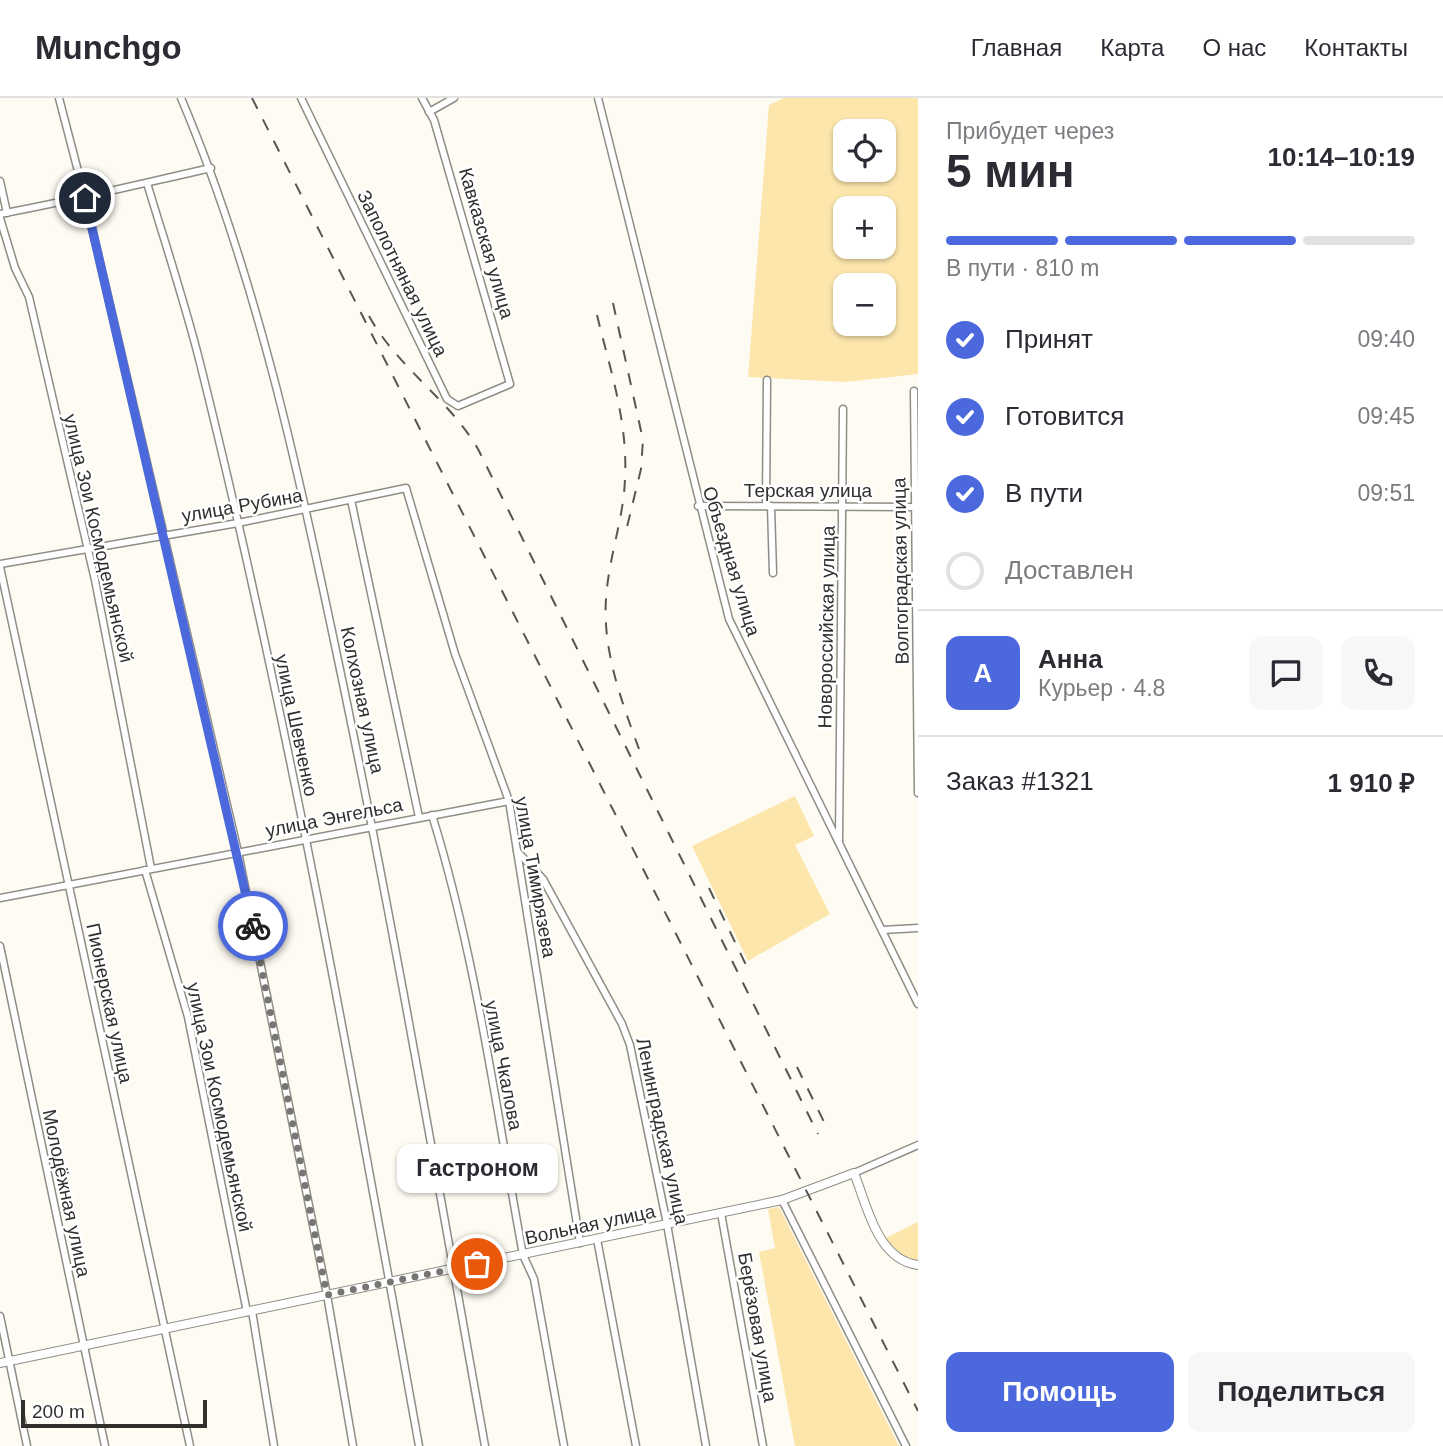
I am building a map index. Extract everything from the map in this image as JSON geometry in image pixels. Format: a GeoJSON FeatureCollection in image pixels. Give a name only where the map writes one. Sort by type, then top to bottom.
{"type":"FeatureCollection","features":[{"type":"Feature","properties":{"kind":"main road","name":"Вольная улица"},"geometry":{"type":"LineString","coordinates":[[5,1362],[782,1200],[854,1173]]}},
{"type":"Feature","properties":{"kind":"main road"},"geometry":{"type":"LineString","coordinates":[[854,1173],[887,1249],[898,1259],[918,1265]]}},
{"type":"Feature","properties":{"kind":"street"},"geometry":{"type":"LineString","coordinates":[[59,98],[165,534],[238,852],[327,1295],[353,1446]]}},
{"type":"Feature","properties":{"kind":"street","name":"Колхозная улица"},"geometry":{"type":"LineString","coordinates":[[181,98],[211,168],[246,286],[306,510],[373,825],[485,1446]]}},
{"type":"Feature","properties":{"kind":"street","name":"Заполотняная улица"},"geometry":{"type":"LineString","coordinates":[[301,98],[447,400],[458,406],[510,384]]}},
{"type":"Feature","properties":{"kind":"street","name":"Кавказская улица"},"geometry":{"type":"LineString","coordinates":[[422,98],[429,112],[482,279],[510,384]]}},
{"type":"Feature","properties":{"kind":"street"},"geometry":{"type":"LineString","coordinates":[[429,112],[454,98]]}},
{"type":"Feature","properties":{"kind":"street","name":"Объездная улица"},"geometry":{"type":"LineString","coordinates":[[598,98],[698,506],[729,619],[918,1004]]}},
{"type":"Feature","properties":{"kind":"street"},"geometry":{"type":"LineString","coordinates":[[3,215],[211,168]]}},
{"type":"Feature","properties":{"kind":"street","name":"улица Зои Космодемьянской"},"geometry":{"type":"LineString","coordinates":[[0,181],[3,215],[15,268],[29,298],[85,548],[95,580],[148,869],[188,1017],[250,1311],[274,1446]]}},
{"type":"Feature","properties":{"kind":"street","name":"улица Шевченко"},"geometry":{"type":"LineString","coordinates":[[147,183],[200,360],[238,523],[305,839],[419,1446]]}},
{"type":"Feature","properties":{"kind":"street"},"geometry":{"type":"LineString","coordinates":[[767,380],[773,573]]}},
{"type":"Feature","properties":{"kind":"street","name":"Волгоградская улица"},"geometry":{"type":"LineString","coordinates":[[914,391],[918,793]]}},
{"type":"Feature","properties":{"kind":"street","name":"Новороссийская улица"},"geometry":{"type":"LineString","coordinates":[[839,844],[843,409]]}},
{"type":"Feature","properties":{"kind":"street","name":"улица Рубина"},"geometry":{"type":"LineString","coordinates":[[0,565],[238,523],[406,488]]}},
{"type":"Feature","properties":{"kind":"street","name":"улица Тимирязева"},"geometry":{"type":"LineString","coordinates":[[406,488],[455,653],[509,800],[580,1242]]}},
{"type":"Feature","properties":{"kind":"street"},"geometry":{"type":"LineString","coordinates":[[351,500],[419,817]]}},
{"type":"Feature","properties":{"kind":"street","name":"Терская улица"},"geometry":{"type":"LineString","coordinates":[[698,506],[916,507]]}},
{"type":"Feature","properties":{"kind":"street","name":"Пионерская улица"},"geometry":{"type":"LineString","coordinates":[[0,565],[190,1446]]}},
{"type":"Feature","properties":{"kind":"street","name":"улица Энгельса"},"geometry":{"type":"LineString","coordinates":[[0,898],[509,800]]}},
{"type":"Feature","properties":{"kind":"street","name":"улица Чкалова"},"geometry":{"type":"LineString","coordinates":[[432,814],[466,951],[523,1255],[534,1279],[565,1446]]}},
{"type":"Feature","properties":{"kind":"street","name":"Ленинградская улица"},"geometry":{"type":"LineString","coordinates":[[517,850],[543,879],[622,1024],[630,1045],[667,1224],[706,1446]]}},
{"type":"Feature","properties":{"kind":"street"},"geometry":{"type":"LineString","coordinates":[[882,930],[918,928]]}},
{"type":"Feature","properties":{"kind":"street","name":"Молодёжная улица"},"geometry":{"type":"LineString","coordinates":[[0,946],[105,1446]]}},
{"type":"Feature","properties":{"kind":"street","name":"Вольная улица"},"geometry":{"type":"LineString","coordinates":[[854,1173],[918,1145]]}},
{"type":"Feature","properties":{"kind":"street"},"geometry":{"type":"LineString","coordinates":[[782,1200],[906,1446]]}},
{"type":"Feature","properties":{"kind":"street","name":"Берёзовая улица"},"geometry":{"type":"LineString","coordinates":[[721,1213],[764,1446]]}},
{"type":"Feature","properties":{"kind":"street"},"geometry":{"type":"LineString","coordinates":[[597,1239],[636,1446]]}},
{"type":"Feature","properties":{"kind":"street"},"geometry":{"type":"LineString","coordinates":[[0,1316],[5,1362],[27,1446]]}},
{"type":"Feature","properties":{"kind":"shaded area"},"geometry":{"type":"Polygon","coordinates":[[[784,98],[918,98],[918,374],[845,382],[748,377],[769,105],[784,98]]]}},
{"type":"Feature","properties":{"kind":"shaded area"},"geometry":{"type":"Polygon","coordinates":[[[795,796],[814,836],[795,845],[830,914],[748,961],[692,846],[795,796]]]}},
{"type":"Feature","properties":{"kind":"shaded area"},"geometry":{"type":"Polygon","coordinates":[[[779,1207],[899,1446],[795,1446],[759,1252],[775,1248],[768,1209],[779,1207]]]}},
{"type":"Feature","properties":{"kind":"shaded area"},"geometry":{"type":"Polygon","coordinates":[[[918,1222],[918,1260],[898,1254],[886,1238],[918,1222]]]}},
{"type":"Feature","properties":{"kind":"railway"},"geometry":{"type":"LineString","coordinates":[[252,98],[918,1411]]}},
{"type":"Feature","properties":{"kind":"railway"},"geometry":{"type":"LineString","coordinates":[[613,303],[643,440],[641,469],[627,527]]}},
{"type":"Feature","properties":{"kind":"railway"},"geometry":{"type":"LineString","coordinates":[[597,315],[621,416],[625,457],[622,506],[607,588],[606,629],[613,670],[639,749]]}},
{"type":"Feature","properties":{"kind":"railway"},"geometry":{"type":"LineString","coordinates":[[369,316],[394,351],[453,414],[478,449],[818,1134]]}},
{"type":"Feature","properties":{"kind":"railway"},"geometry":{"type":"LineString","coordinates":[[709,888],[747,967]]}},
{"type":"Feature","properties":{"kind":"railway"},"geometry":{"type":"LineString","coordinates":[[797,1067],[828,1130]]}},
{"type":"Feature","properties":{"kind":"way so far"},"geometry":{"type":"LineString","coordinates":[[253,926],[327,1295],[477,1264]]}},
{"type":"Feature","properties":{"kind":"place","name":"Гастроном"},"geometry":{"type":"Point","coordinates":[477,1264]}},
{"type":"Feature","properties":{"kind":"route"},"geometry":{"type":"LineString","coordinates":[[85,198],[208,719],[253,926]]}}]}
